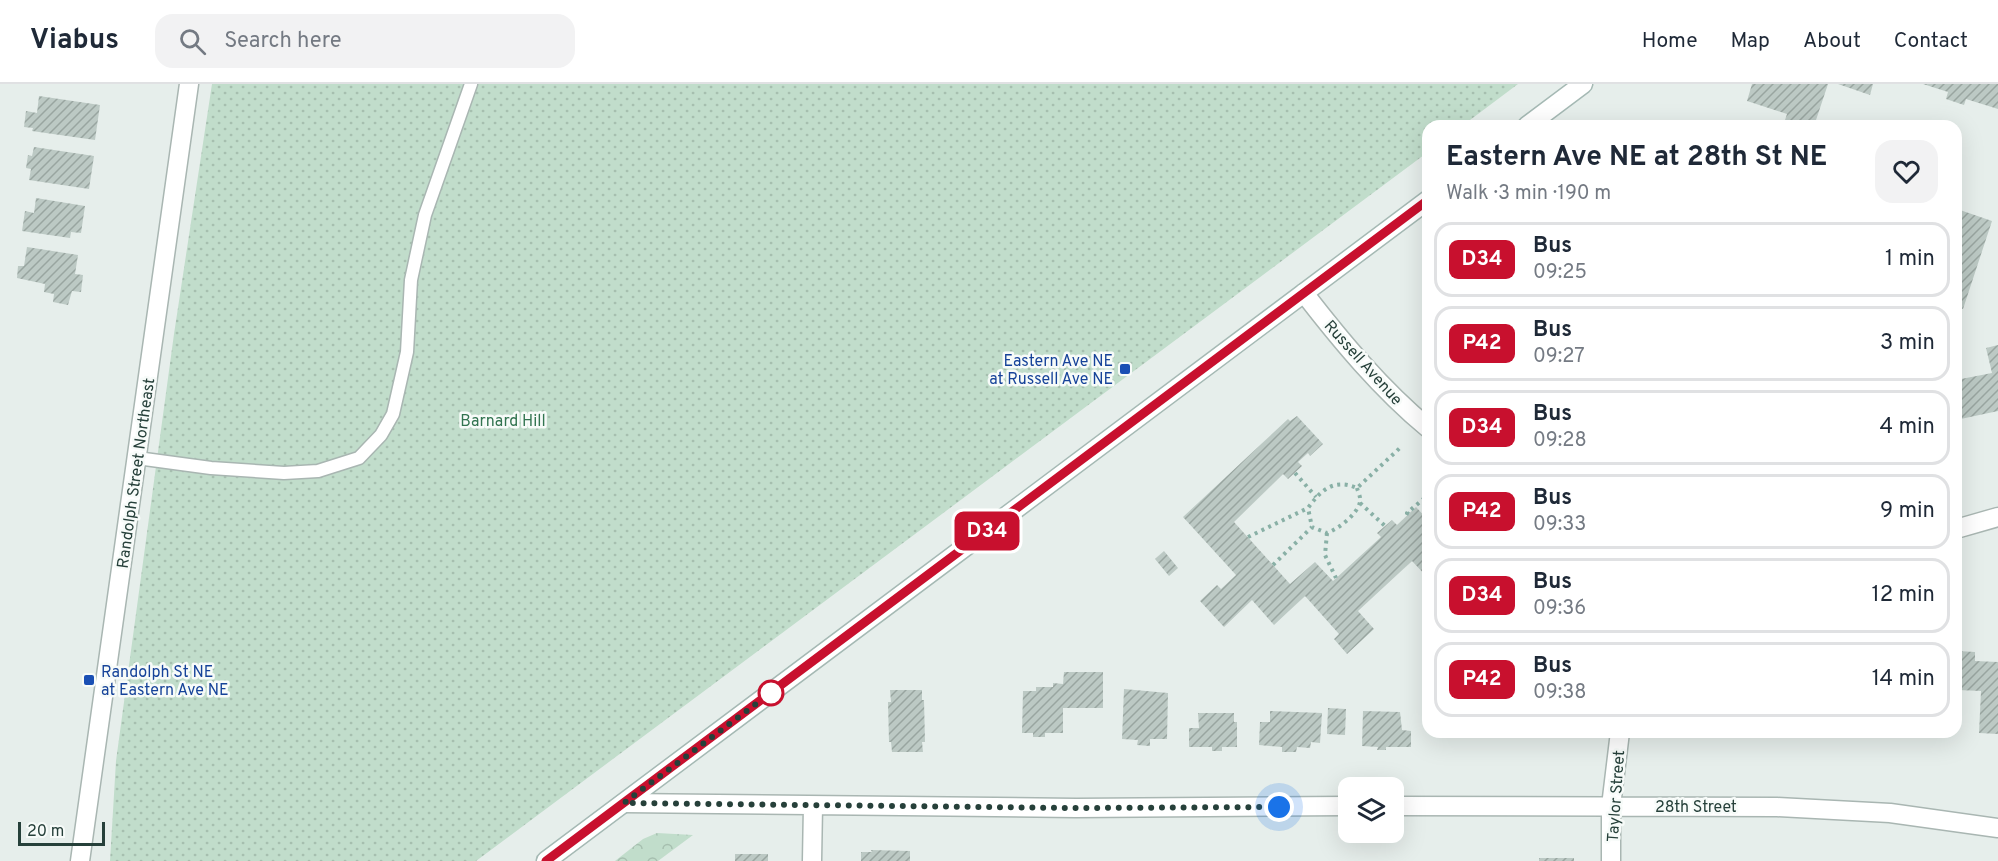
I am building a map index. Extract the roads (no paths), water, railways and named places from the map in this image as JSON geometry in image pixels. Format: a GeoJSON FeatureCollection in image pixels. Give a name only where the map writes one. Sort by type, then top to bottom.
{"type":"FeatureCollection","features":[{"type":"Feature","properties":{"kind":"street","name":"Randolph Street Northeast"},"geometry":{"type":"LineString","coordinates":[[80,861],[189,84]]}},
{"type":"Feature","properties":{"kind":"street"},"geometry":{"type":"LineString","coordinates":[[1535,120],[1583,84]]}},
{"type":"Feature","properties":{"kind":"street"},"geometry":{"type":"LineString","coordinates":[[546,861],[1422,204]]}},
{"type":"Feature","properties":{"kind":"street","name":"Russell Avenue"},"geometry":{"type":"LineString","coordinates":[[1304,293],[1341,342],[1422,423]]}},
{"type":"Feature","properties":{"kind":"street"},"geometry":{"type":"LineString","coordinates":[[1962,527],[1998,517]]}},
{"type":"Feature","properties":{"kind":"street","name":"Taylor Street"},"geometry":{"type":"LineString","coordinates":[[1611,861],[1611,806],[1619,738]]}},
{"type":"Feature","properties":{"kind":"street"},"geometry":{"type":"LineString","coordinates":[[624,803],[1076,808],[1338,807]]}},
{"type":"Feature","properties":{"kind":"street"},"geometry":{"type":"LineString","coordinates":[[812,861],[813,806]]}},
{"type":"Feature","properties":{"kind":"street","name":"28th Street"},"geometry":{"type":"LineString","coordinates":[[1404,806],[1777,807],[1890,813],[1998,828]]}},
{"type":"Feature","properties":{"kind":"lane"},"geometry":{"type":"LineString","coordinates":[[137,458],[211,468],[284,473],[318,471],[359,458],[381,435],[393,414],[407,352],[411,280],[425,215],[471,84]]}},
{"type":"Feature","properties":{"kind":"place","name":"Eastern Ave NE at Russell Ave NE"},"geometry":{"type":"Point","coordinates":[1125,369]}},
{"type":"Feature","properties":{"kind":"place","name":"Randolph St NE at Eastern Ave NE"},"geometry":{"type":"Point","coordinates":[89,680]}},
{"type":"Feature","properties":{"kind":"park label","name":"Barnard Hill"},"geometry":{"type":"Point","coordinates":[503,420]}}]}
